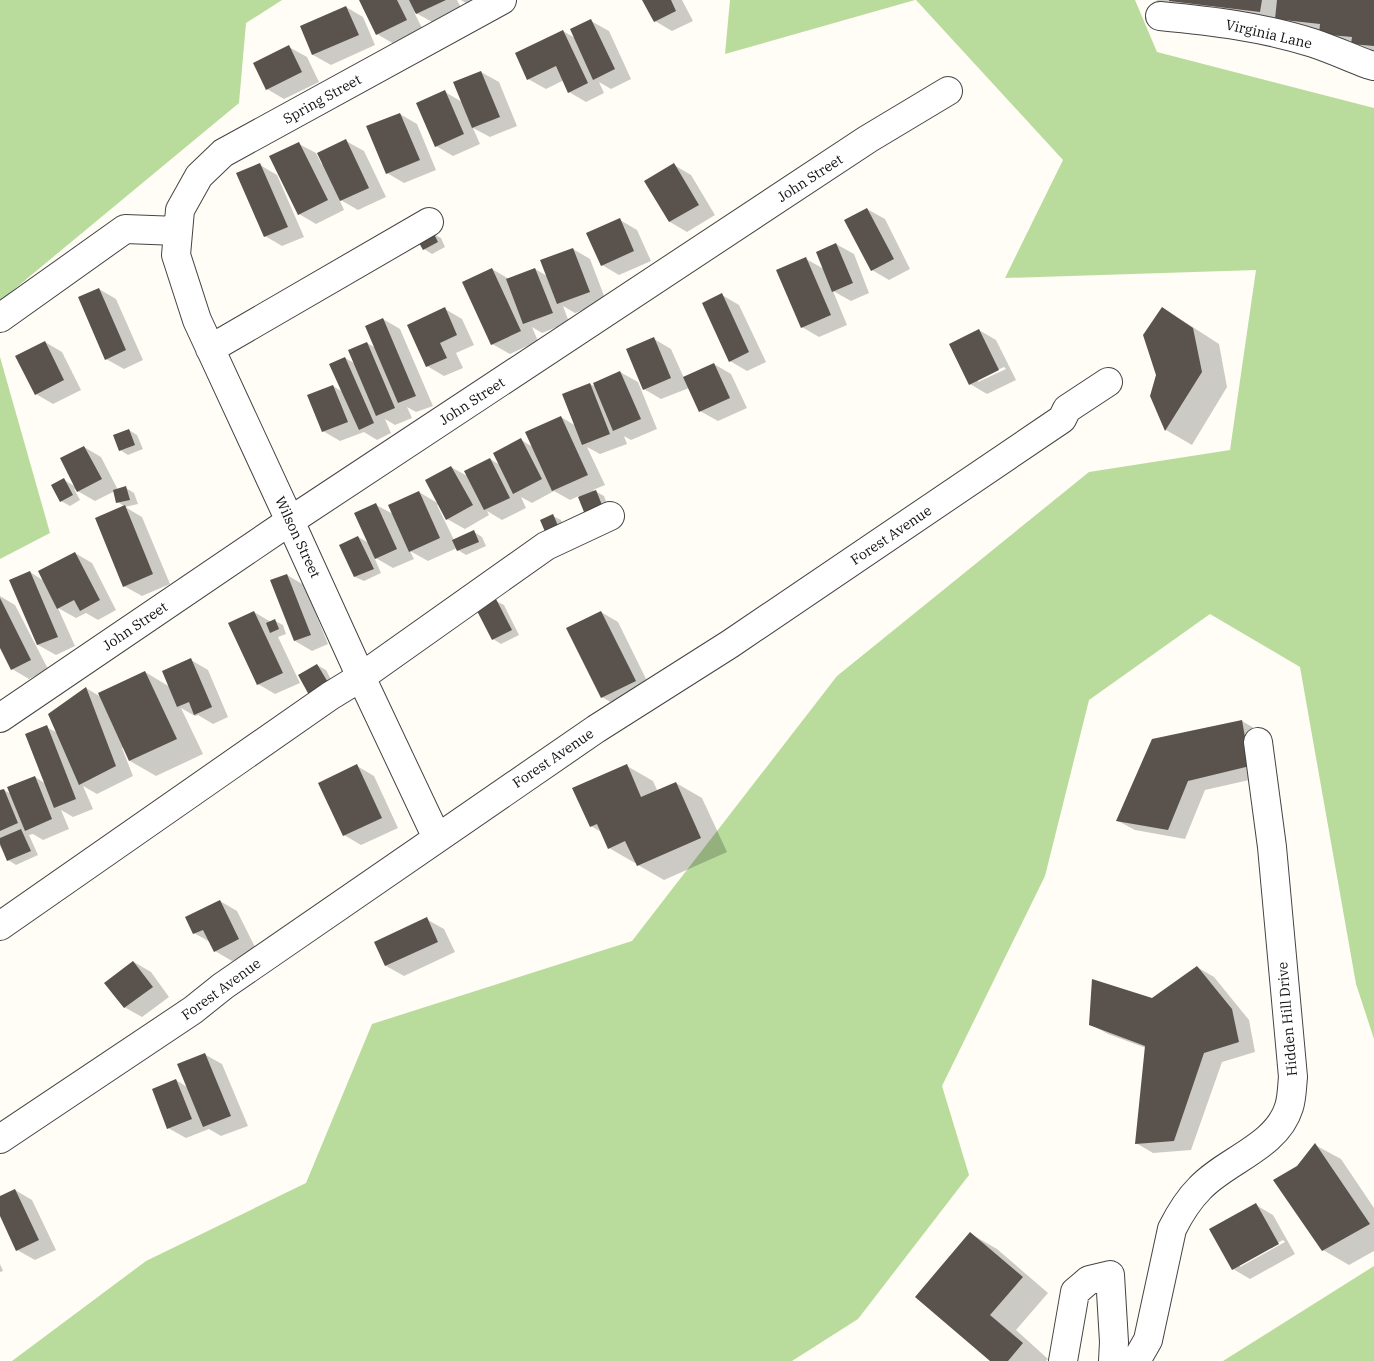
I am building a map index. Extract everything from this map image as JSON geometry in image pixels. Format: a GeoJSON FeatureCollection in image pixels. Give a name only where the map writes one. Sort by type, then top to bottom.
{"type":"FeatureCollection","features":[{"type":"Feature","properties":{"kind":"street","name":"Spring Street"},"geometry":{"type":"LineString","coordinates":[[178,231],[180,210],[199,176],[224,153],[502,0]]}},
{"type":"Feature","properties":{"kind":"street","name":"Virginia Lane"},"geometry":{"type":"LineString","coordinates":[[1160,16],[1209,20],[1265,30],[1314,43],[1374,66]]}},
{"type":"Feature","properties":{"kind":"street","name":"John Street"},"geometry":{"type":"LineString","coordinates":[[0,718],[290,521],[868,139],[948,91]]}},
{"type":"Feature","properties":{"kind":"street"},"geometry":{"type":"LineString","coordinates":[[210,349],[429,222]]}},
{"type":"Feature","properties":{"kind":"street"},"geometry":{"type":"LineString","coordinates":[[0,318],[125,230],[178,231]]}},
{"type":"Feature","properties":{"kind":"street","name":"Wilson Street"},"geometry":{"type":"LineString","coordinates":[[178,231],[176,255],[197,320],[437,838]]}},
{"type":"Feature","properties":{"kind":"street","name":"Forest Avenue"},"geometry":{"type":"LineString","coordinates":[[0,1139],[193,1010],[223,986],[596,728],[730,644],[1038,435],[1062,418],[1067,409],[1108,382]]}},
{"type":"Feature","properties":{"kind":"street"},"geometry":{"type":"LineString","coordinates":[[0,926],[330,696],[361,677],[546,546],[610,516]]}},
{"type":"Feature","properties":{"kind":"street","name":"Hidden Hill Drive"},"geometry":{"type":"LineString","coordinates":[[1136,1361],[1148,1340],[1172,1229],[1179,1215],[1200,1188],[1221,1170],[1264,1142],[1280,1124],[1289,1107],[1293,1077],[1272,847],[1258,742]]}},
{"type":"Feature","properties":{"kind":"street"},"geometry":{"type":"LineString","coordinates":[[1063,1361],[1076,1292],[1089,1280],[1110,1275],[1114,1342],[1113,1361]]}},
{"type":"Feature","properties":{"kind":"green space"},"geometry":{"type":"Polygon","coordinates":[[[0,0],[282,0],[246,23],[239,103],[0,301],[0,0]]]}},
{"type":"Feature","properties":{"kind":"green space"},"geometry":{"type":"Polygon","coordinates":[[[730,0],[915,0],[725,54],[730,0]]]}},
{"type":"Feature","properties":{"kind":"green space"},"geometry":{"type":"Polygon","coordinates":[[[916,0],[1135,0],[1157,52],[1374,108],[1374,1039],[1356,984],[1300,667],[1210,614],[1089,700],[1045,876],[942,1086],[969,1175],[858,1319],[792,1361],[12,1361],[146,1261],[306,1183],[372,1024],[632,941],[837,676],[1089,472],[1230,450],[1256,270],[1005,278],[1063,160],[916,0]]]}},
{"type":"Feature","properties":{"kind":"green space"},"geometry":{"type":"Polygon","coordinates":[[[0,357],[50,533],[0,559],[0,357]]]}},
{"type":"Feature","properties":{"kind":"green space"},"geometry":{"type":"Polygon","coordinates":[[[1374,1266],[1374,1361],[1223,1361],[1374,1266]]]}},
{"type":"Feature","properties":{"kind":"building"},"geometry":{"type":"Polygon","coordinates":[[[359,0],[397,0],[407,20],[376,35],[359,0]]]}},
{"type":"Feature","properties":{"kind":"building"},"geometry":{"type":"Polygon","coordinates":[[[409,0],[446,0],[416,14],[409,0]]]}},
{"type":"Feature","properties":{"kind":"building"},"geometry":{"type":"Polygon","coordinates":[[[642,0],[671,0],[676,11],[654,22],[642,0]]]}},
{"type":"Feature","properties":{"kind":"building"},"geometry":{"type":"Polygon","coordinates":[[[1169,0],[1262,0],[1260,12],[1169,0]]]}},
{"type":"Feature","properties":{"kind":"building"},"geometry":{"type":"Polygon","coordinates":[[[1277,0],[1374,0],[1374,46],[1351,44],[1352,37],[1319,34],[1320,24],[1275,19],[1277,0]]]}},
{"type":"Feature","properties":{"kind":"building"},"geometry":{"type":"Polygon","coordinates":[[[346,6],[359,35],[312,55],[300,26],[346,6]]]}},
{"type":"Feature","properties":{"kind":"building"},"geometry":{"type":"Polygon","coordinates":[[[591,19],[615,69],[593,80],[570,29],[591,19]]]}},
{"type":"Feature","properties":{"kind":"building"},"geometry":{"type":"Polygon","coordinates":[[[563,30],[588,83],[568,93],[556,66],[527,80],[515,53],[563,30]]]}},
{"type":"Feature","properties":{"kind":"building"},"geometry":{"type":"Polygon","coordinates":[[[289,45],[302,72],[266,90],[253,63],[289,45]]]}},
{"type":"Feature","properties":{"kind":"building"},"geometry":{"type":"Polygon","coordinates":[[[481,71],[500,117],[472,128],[453,82],[481,71]]]}},
{"type":"Feature","properties":{"kind":"building"},"geometry":{"type":"Polygon","coordinates":[[[445,90],[464,134],[435,147],[416,103],[445,90]]]}},
{"type":"Feature","properties":{"kind":"building"},"geometry":{"type":"Polygon","coordinates":[[[400,113],[420,160],[386,174],[366,126],[400,113]]]}},
{"type":"Feature","properties":{"kind":"building"},"geometry":{"type":"Polygon","coordinates":[[[346,139],[369,188],[340,201],[317,153],[346,139]]]}},
{"type":"Feature","properties":{"kind":"building"},"geometry":{"type":"Polygon","coordinates":[[[299,142],[328,200],[298,215],[269,156],[299,142]]]}},
{"type":"Feature","properties":{"kind":"building"},"geometry":{"type":"Polygon","coordinates":[[[260,163],[288,227],[264,237],[236,173],[260,163]]]}},
{"type":"Feature","properties":{"kind":"building"},"geometry":{"type":"Polygon","coordinates":[[[674,163],[699,205],[669,222],[644,181],[674,163]]]}},
{"type":"Feature","properties":{"kind":"building"},"geometry":{"type":"Polygon","coordinates":[[[867,208],[894,259],[871,271],[844,220],[867,208]]]}},
{"type":"Feature","properties":{"kind":"building"},"geometry":{"type":"Polygon","coordinates":[[[620,218],[634,251],[601,266],[586,233],[620,218]]]}},
{"type":"Feature","properties":{"kind":"building"},"geometry":{"type":"Polygon","coordinates":[[[433,232],[438,242],[423,250],[418,241],[433,232]]]}},
{"type":"Feature","properties":{"kind":"building"},"geometry":{"type":"Polygon","coordinates":[[[836,243],[853,283],[832,292],[816,252],[836,243]]]}},
{"type":"Feature","properties":{"kind":"building"},"geometry":{"type":"Polygon","coordinates":[[[573,248],[590,292],[557,304],[540,260],[573,248]]]}},
{"type":"Feature","properties":{"kind":"building"},"geometry":{"type":"Polygon","coordinates":[[[806,257],[831,315],[801,328],[776,270],[806,257]]]}},
{"type":"Feature","properties":{"kind":"building"},"geometry":{"type":"Polygon","coordinates":[[[492,268],[521,331],[491,345],[462,282],[492,268]]]}},
{"type":"Feature","properties":{"kind":"building"},"geometry":{"type":"Polygon","coordinates":[[[535,268],[553,313],[523,324],[506,279],[535,268]]]}},
{"type":"Feature","properties":{"kind":"building"},"geometry":{"type":"Polygon","coordinates":[[[99,288],[126,350],[105,360],[78,297],[99,288]]]}},
{"type":"Feature","properties":{"kind":"building"},"geometry":{"type":"Polygon","coordinates":[[[722,293],[749,352],[729,362],[702,303],[722,293]]]}},
{"type":"Feature","properties":{"kind":"building"},"geometry":{"type":"Polygon","coordinates":[[[445,307],[457,335],[440,343],[447,358],[426,367],[407,325],[445,307]]]}},
{"type":"Feature","properties":{"kind":"building"},"geometry":{"type":"Polygon","coordinates":[[[1162,307],[1193,328],[1202,372],[1165,431],[1150,396],[1156,375],[1143,335],[1162,307]]]}},
{"type":"Feature","properties":{"kind":"building"},"geometry":{"type":"Polygon","coordinates":[[[383,318],[416,396],[398,403],[365,326],[383,318]]]}},
{"type":"Feature","properties":{"kind":"building"},"geometry":{"type":"Polygon","coordinates":[[[979,329],[999,370],[969,385],[949,344],[979,329]]]}},
{"type":"Feature","properties":{"kind":"building"},"geometry":{"type":"Polygon","coordinates":[[[654,337],[671,378],[643,390],[626,349],[654,337]]]}},
{"type":"Feature","properties":{"kind":"building"},"geometry":{"type":"Polygon","coordinates":[[[45,341],[64,380],[35,395],[15,356],[45,341]]]}},
{"type":"Feature","properties":{"kind":"building"},"geometry":{"type":"Polygon","coordinates":[[[367,342],[395,408],[376,416],[348,350],[367,342]]]}},
{"type":"Feature","properties":{"kind":"building"},"geometry":{"type":"Polygon","coordinates":[[[345,357],[374,423],[359,430],[329,364],[345,357]]]}},
{"type":"Feature","properties":{"kind":"building"},"geometry":{"type":"Polygon","coordinates":[[[714,363],[730,398],[699,412],[683,377],[714,363]]]}},
{"type":"Feature","properties":{"kind":"building"},"geometry":{"type":"Polygon","coordinates":[[[620,371],[641,419],[613,431],[593,383],[620,371]]]}},
{"type":"Feature","properties":{"kind":"building"},"geometry":{"type":"Polygon","coordinates":[[[590,383],[610,434],[582,445],[562,394],[590,383]]]}},
{"type":"Feature","properties":{"kind":"building"},"geometry":{"type":"Polygon","coordinates":[[[333,385],[348,422],[322,432],[307,395],[333,385]]]}},
{"type":"Feature","properties":{"kind":"building"},"geometry":{"type":"Polygon","coordinates":[[[561,416],[588,475],[552,491],[525,432],[561,416]]]}},
{"type":"Feature","properties":{"kind":"building"},"geometry":{"type":"Polygon","coordinates":[[[129,429],[135,445],[119,451],[113,435],[129,429]]]}},
{"type":"Feature","properties":{"kind":"building"},"geometry":{"type":"Polygon","coordinates":[[[521,438],[542,479],[513,494],[493,453],[521,438]]]}},
{"type":"Feature","properties":{"kind":"building"},"geometry":{"type":"Polygon","coordinates":[[[84,446],[102,479],[77,492],[60,458],[84,446]]]}},
{"type":"Feature","properties":{"kind":"building"},"geometry":{"type":"Polygon","coordinates":[[[490,458],[510,498],[484,510],[464,471],[490,458]]]}},
{"type":"Feature","properties":{"kind":"building"},"geometry":{"type":"Polygon","coordinates":[[[451,466],[473,505],[446,520],[425,480],[451,466]]]}},
{"type":"Feature","properties":{"kind":"building"},"geometry":{"type":"Polygon","coordinates":[[[64,478],[73,495],[60,502],[51,485],[64,478]]]}},
{"type":"Feature","properties":{"kind":"building"},"geometry":{"type":"Polygon","coordinates":[[[126,486],[130,500],[116,503],[113,490],[126,486]]]}},
{"type":"Feature","properties":{"kind":"building"},"geometry":{"type":"Polygon","coordinates":[[[596,490],[604,510],[586,517],[578,497],[596,490]]]}},
{"type":"Feature","properties":{"kind":"building"},"geometry":{"type":"Polygon","coordinates":[[[419,491],[440,538],[409,552],[388,505],[419,491]]]}},
{"type":"Feature","properties":{"kind":"building"},"geometry":{"type":"Polygon","coordinates":[[[376,503],[397,549],[375,559],[354,513],[376,503]]]}},
{"type":"Feature","properties":{"kind":"building"},"geometry":{"type":"Polygon","coordinates":[[[125,505],[153,574],[123,587],[95,518],[125,505]]]}},
{"type":"Feature","properties":{"kind":"building"},"geometry":{"type":"Polygon","coordinates":[[[553,514],[559,528],[546,534],[540,520],[553,514]]]}},
{"type":"Feature","properties":{"kind":"building"},"geometry":{"type":"Polygon","coordinates":[[[474,530],[479,542],[457,551],[452,540],[474,530]]]}},
{"type":"Feature","properties":{"kind":"building"},"geometry":{"type":"Polygon","coordinates":[[[358,536],[374,569],[354,577],[339,545],[358,536]]]}},
{"type":"Feature","properties":{"kind":"building"},"geometry":{"type":"Polygon","coordinates":[[[75,552],[100,600],[80,611],[74,600],[57,609],[38,571],[75,552]]]}},
{"type":"Feature","properties":{"kind":"building"},"geometry":{"type":"Polygon","coordinates":[[[30,571],[58,637],[37,645],[9,580],[30,571]]]}},
{"type":"Feature","properties":{"kind":"building"},"geometry":{"type":"Polygon","coordinates":[[[287,574],[311,635],[294,641],[270,580],[287,574]]]}},
{"type":"Feature","properties":{"kind":"building"},"geometry":{"type":"Polygon","coordinates":[[[0,598],[31,660],[11,670],[0,648],[0,598]]]}},
{"type":"Feature","properties":{"kind":"building"},"geometry":{"type":"Polygon","coordinates":[[[496,599],[512,630],[492,640],[476,609],[496,599]]]}},
{"type":"Feature","properties":{"kind":"building"},"geometry":{"type":"Polygon","coordinates":[[[254,611],[283,673],[257,685],[228,623],[254,611]]]}},
{"type":"Feature","properties":{"kind":"building"},"geometry":{"type":"Polygon","coordinates":[[[601,611],[636,681],[601,698],[566,628],[601,611]]]}},
{"type":"Feature","properties":{"kind":"building"},"geometry":{"type":"Polygon","coordinates":[[[275,619],[279,629],[270,633],[266,623],[275,619]]]}},
{"type":"Feature","properties":{"kind":"building"},"geometry":{"type":"Polygon","coordinates":[[[191,658],[212,707],[194,715],[189,702],[177,707],[162,671],[191,658]]]}},
{"type":"Feature","properties":{"kind":"building"},"geometry":{"type":"Polygon","coordinates":[[[317,664],[329,684],[309,695],[298,675],[317,664]]]}},
{"type":"Feature","properties":{"kind":"building"},"geometry":{"type":"Polygon","coordinates":[[[145,671],[177,739],[129,761],[98,693],[145,671]]]}},
{"type":"Feature","properties":{"kind":"building"},"geometry":{"type":"Polygon","coordinates":[[[86,687],[116,766],[79,785],[48,714],[86,687]]]}},
{"type":"Feature","properties":{"kind":"building"},"geometry":{"type":"Polygon","coordinates":[[[1242,720],[1250,766],[1188,781],[1168,830],[1116,821],[1152,739],[1242,720]]]}},
{"type":"Feature","properties":{"kind":"building"},"geometry":{"type":"Polygon","coordinates":[[[47,725],[76,799],[54,808],[25,734],[47,725]]]}},
{"type":"Feature","properties":{"kind":"building"},"geometry":{"type":"Polygon","coordinates":[[[357,764],[382,818],[343,836],[318,783],[357,764]]]}},
{"type":"Feature","properties":{"kind":"building"},"geometry":{"type":"Polygon","coordinates":[[[627,764],[641,797],[676,782],[701,838],[637,866],[625,841],[608,849],[597,824],[590,827],[572,788],[627,764]]]}},
{"type":"Feature","properties":{"kind":"building"},"geometry":{"type":"Polygon","coordinates":[[[35,776],[52,819],[25,831],[7,787],[35,776]]]}},
{"type":"Feature","properties":{"kind":"building"},"geometry":{"type":"Polygon","coordinates":[[[4,789],[18,823],[0,831],[0,790],[4,789]]]}},
{"type":"Feature","properties":{"kind":"building"},"geometry":{"type":"Polygon","coordinates":[[[21,829],[31,851],[7,861],[0,844],[0,838],[21,829]]]}},
{"type":"Feature","properties":{"kind":"building"},"geometry":{"type":"Polygon","coordinates":[[[220,900],[239,939],[214,952],[203,930],[193,934],[185,917],[220,900]]]}},
{"type":"Feature","properties":{"kind":"building"},"geometry":{"type":"Polygon","coordinates":[[[427,917],[438,942],[385,966],[374,942],[427,917]]]}},
{"type":"Feature","properties":{"kind":"building"},"geometry":{"type":"Polygon","coordinates":[[[133,961],[153,987],[124,1008],[104,983],[133,961]]]}},
{"type":"Feature","properties":{"kind":"building"},"geometry":{"type":"Polygon","coordinates":[[[1197,966],[1232,1009],[1239,1042],[1204,1053],[1174,1141],[1135,1144],[1145,1046],[1089,1025],[1092,979],[1152,998],[1197,966]]]}},
{"type":"Feature","properties":{"kind":"building"},"geometry":{"type":"Polygon","coordinates":[[[205,1053],[231,1116],[203,1127],[177,1064],[205,1053]]]}},
{"type":"Feature","properties":{"kind":"building"},"geometry":{"type":"Polygon","coordinates":[[[176,1079],[192,1119],[167,1129],[152,1089],[176,1079]]]}},
{"type":"Feature","properties":{"kind":"building"},"geometry":{"type":"Polygon","coordinates":[[[1315,1143],[1370,1224],[1322,1251],[1273,1180],[1297,1166],[1315,1143]]]}},
{"type":"Feature","properties":{"kind":"building"},"geometry":{"type":"Polygon","coordinates":[[[15,1189],[39,1240],[16,1251],[0,1216],[0,1196],[15,1189]]]}},
{"type":"Feature","properties":{"kind":"building"},"geometry":{"type":"Polygon","coordinates":[[[1256,1203],[1279,1244],[1232,1270],[1209,1229],[1256,1203]]]}},
{"type":"Feature","properties":{"kind":"building"},"geometry":{"type":"Polygon","coordinates":[[[970,1232],[1023,1277],[990,1315],[1023,1343],[1008,1361],[990,1361],[915,1297],[970,1232]]]}}]}
